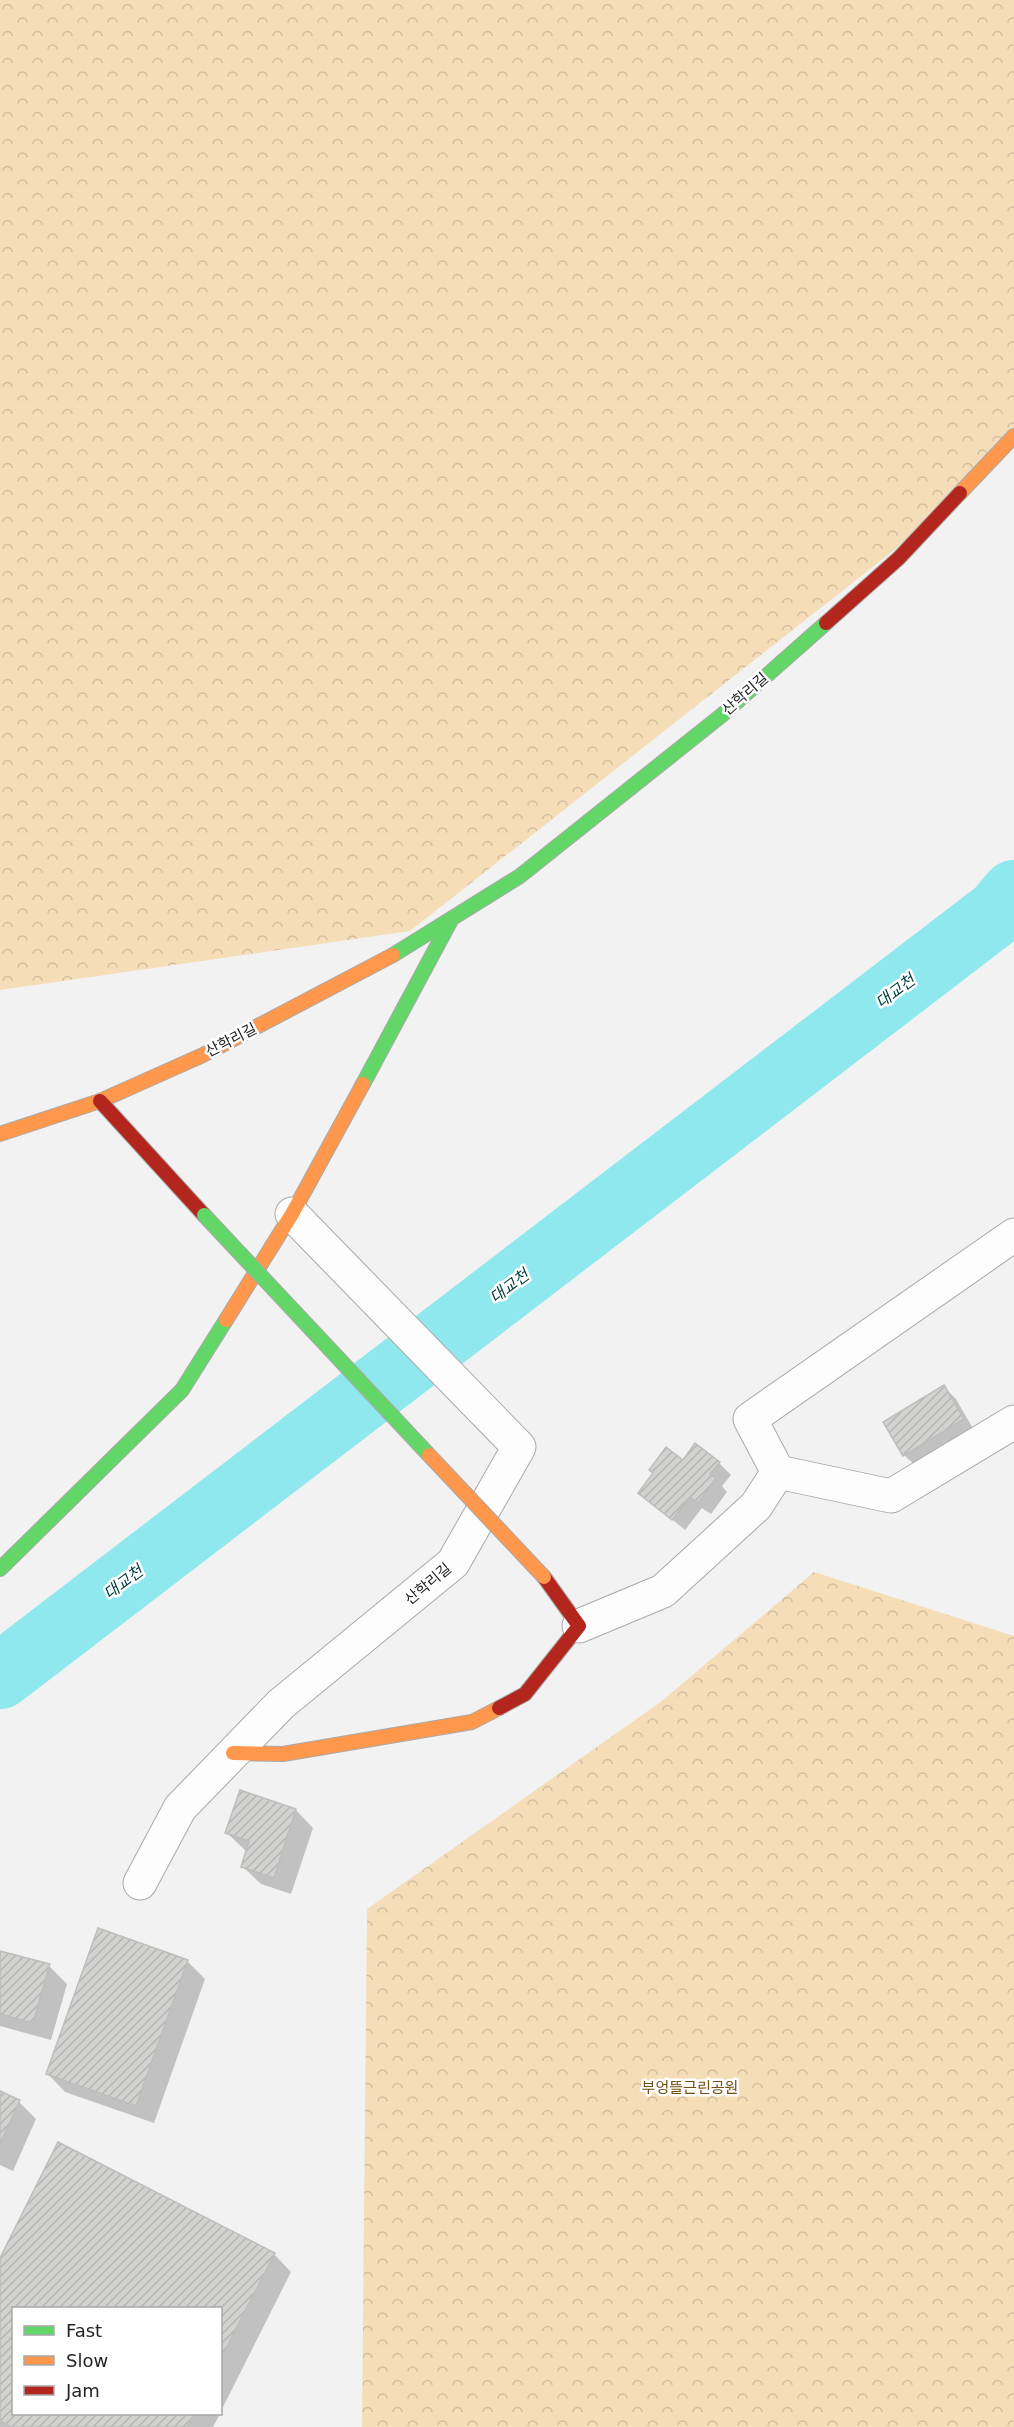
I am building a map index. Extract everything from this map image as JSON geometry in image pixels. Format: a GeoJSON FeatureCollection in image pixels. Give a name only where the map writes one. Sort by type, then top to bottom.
{"type":"FeatureCollection","features":[{"type":"Feature","properties":{"kind":"street","name":"산학리길"},"geometry":{"type":"LineString","coordinates":[[0,1134],[100,1101],[203,1054],[415,943],[520,876],[722,715],[899,558],[1014,436]]}},
{"type":"Feature","properties":{"kind":"street","name":"산학리길"},"geometry":{"type":"LineString","coordinates":[[0,1569],[182,1390],[292,1214],[450,920]]}},
{"type":"Feature","properties":{"kind":"street"},"geometry":{"type":"LineString","coordinates":[[100,1101],[544,1577],[579,1626]]}},
{"type":"Feature","properties":{"kind":"street","name":"산학리길"},"geometry":{"type":"LineString","coordinates":[[140,1882],[180,1808],[281,1704],[453,1563],[519,1448],[292,1214]]}},
{"type":"Feature","properties":{"kind":"street"},"geometry":{"type":"LineString","coordinates":[[778,1472],[750,1419],[1014,1235]]}},
{"type":"Feature","properties":{"kind":"street"},"geometry":{"type":"LineString","coordinates":[[778,1472],[891,1496],[1014,1422]]}},
{"type":"Feature","properties":{"kind":"street"},"geometry":{"type":"LineString","coordinates":[[233,1754],[283,1754],[472,1722],[525,1694],[579,1626],[663,1591],[756,1506],[778,1472]]}},
{"type":"Feature","properties":{"kind":"green space"},"geometry":{"type":"Polygon","coordinates":[[[0,0],[1014,0],[1014,434],[940,514],[410,931],[0,990],[0,0]]]}},
{"type":"Feature","properties":{"kind":"green space","name":"부엉뜰근린공원"},"geometry":{"type":"Polygon","coordinates":[[[814,1572],[1014,1636],[1014,2427],[362,2427],[367,1909],[662,1701],[814,1572]]]}},
{"type":"Feature","properties":{"kind":"building"},"geometry":{"type":"Polygon","coordinates":[[[944,1385],[964,1419],[903,1456],[883,1422],[944,1385]]]}},
{"type":"Feature","properties":{"kind":"building"},"geometry":{"type":"Polygon","coordinates":[[[695,1443],[720,1462],[710,1474],[716,1478],[698,1503],[690,1497],[672,1520],[638,1493],[653,1473],[649,1470],[666,1447],[683,1460],[695,1443]]]}},
{"type":"Feature","properties":{"kind":"building"},"geometry":{"type":"Polygon","coordinates":[[[240,1790],[296,1809],[274,1878],[241,1867],[249,1841],[225,1833],[240,1790]]]}},
{"type":"Feature","properties":{"kind":"building"},"geometry":{"type":"Polygon","coordinates":[[[98,1928],[188,1960],[136,2106],[46,2074],[98,1928]]]}},
{"type":"Feature","properties":{"kind":"building"},"geometry":{"type":"Polygon","coordinates":[[[0,1951],[50,1964],[33,2023],[0,2014],[0,1951]]]}},
{"type":"Feature","properties":{"kind":"building"},"geometry":{"type":"Polygon","coordinates":[[[0,2091],[20,2100],[0,2144],[0,2091]]]}},
{"type":"Feature","properties":{"kind":"building"},"geometry":{"type":"Polygon","coordinates":[[[58,2142],[275,2253],[222,2356],[222,2307],[12,2307],[12,2415],[193,2415],[187,2427],[12,2427],[0,2421],[0,2258],[58,2142]]]}},
{"type":"Feature","properties":{"kind":"waterway","name":"대교천"},"geometry":{"type":"LineString","coordinates":[[0,1676],[998,912],[1014,893]]}},
{"type":"Feature","properties":{"kind":"traffic: fast"},"geometry":{"type":"LineString","coordinates":[[393,955],[520,876],[722,715],[826,623]]}},
{"type":"Feature","properties":{"kind":"traffic: fast"},"geometry":{"type":"LineString","coordinates":[[363,1084],[450,922]]}},
{"type":"Feature","properties":{"kind":"traffic: fast"},"geometry":{"type":"LineString","coordinates":[[204,1215],[429,1455]]}},
{"type":"Feature","properties":{"kind":"traffic: fast"},"geometry":{"type":"LineString","coordinates":[[0,1569],[182,1390],[226,1320]]}},
{"type":"Feature","properties":{"kind":"traffic: slow"},"geometry":{"type":"LineString","coordinates":[[960,493],[1014,436]]}},
{"type":"Feature","properties":{"kind":"traffic: slow"},"geometry":{"type":"LineString","coordinates":[[0,1134],[100,1101],[203,1055],[393,955]]}},
{"type":"Feature","properties":{"kind":"traffic: slow"},"geometry":{"type":"LineString","coordinates":[[226,1320],[292,1214],[363,1084]]}},
{"type":"Feature","properties":{"kind":"traffic: slow"},"geometry":{"type":"LineString","coordinates":[[429,1455],[544,1577]]}},
{"type":"Feature","properties":{"kind":"traffic: slow"},"geometry":{"type":"LineString","coordinates":[[233,1753],[283,1754],[472,1722],[499,1708]]}},
{"type":"Feature","properties":{"kind":"traffic: jam"},"geometry":{"type":"LineString","coordinates":[[826,623],[899,558],[960,493]]}},
{"type":"Feature","properties":{"kind":"traffic: jam"},"geometry":{"type":"LineString","coordinates":[[100,1101],[204,1215]]}},
{"type":"Feature","properties":{"kind":"traffic: jam"},"geometry":{"type":"LineString","coordinates":[[499,1708],[525,1694],[579,1626],[544,1577]]}}]}
